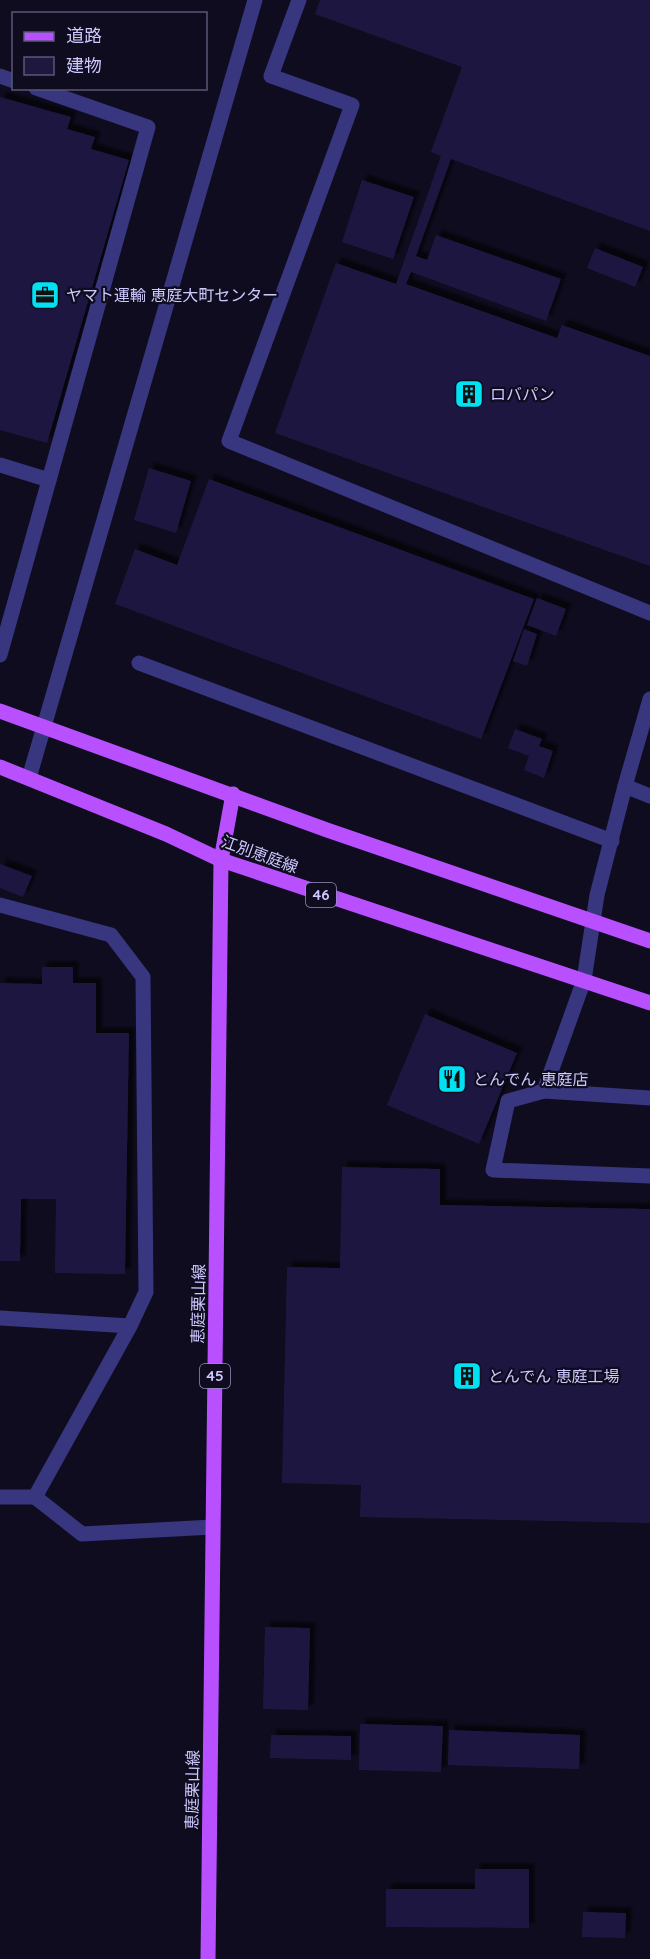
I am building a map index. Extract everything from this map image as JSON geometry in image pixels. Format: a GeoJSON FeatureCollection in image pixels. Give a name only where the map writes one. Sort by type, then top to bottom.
{"type":"FeatureCollection","features":[{"type":"Feature","properties":{"kind":"main road"},"geometry":{"type":"LineString","coordinates":[[0,711],[650,941]]}},
{"type":"Feature","properties":{"kind":"main road","name":"江別恵庭線"},"geometry":{"type":"LineString","coordinates":[[0,767],[166,834],[221,860],[650,1003]]}},
{"type":"Feature","properties":{"kind":"main road","name":"恵庭栗山線"},"geometry":{"type":"LineString","coordinates":[[208,1959],[221,860],[233,794]]}},
{"type":"Feature","properties":{"kind":"street"},"geometry":{"type":"LineString","coordinates":[[29,778],[255,0]]}},
{"type":"Feature","properties":{"kind":"street"},"geometry":{"type":"LineString","coordinates":[[299,0],[272,76],[352,105],[229,441],[650,613]]}},
{"type":"Feature","properties":{"kind":"street"},"geometry":{"type":"LineString","coordinates":[[0,655],[148,127],[42,90]]}},
{"type":"Feature","properties":{"kind":"street"},"geometry":{"type":"LineString","coordinates":[[0,465],[49,480]]}},
{"type":"Feature","properties":{"kind":"street"},"geometry":{"type":"LineString","coordinates":[[139,663],[612,841]]}},
{"type":"Feature","properties":{"kind":"street"},"geometry":{"type":"LineString","coordinates":[[544,1091],[584,980],[595,922],[597,895],[650,699]]}},
{"type":"Feature","properties":{"kind":"street"},"geometry":{"type":"LineString","coordinates":[[625,786],[650,796]]}},
{"type":"Feature","properties":{"kind":"street"},"geometry":{"type":"LineString","coordinates":[[0,905],[111,935],[143,978],[146,1292],[130,1326],[35,1497]]}},
{"type":"Feature","properties":{"kind":"street"},"geometry":{"type":"LineString","coordinates":[[650,1098],[544,1091],[508,1101],[493,1170],[650,1176]]}},
{"type":"Feature","properties":{"kind":"street"},"geometry":{"type":"LineString","coordinates":[[0,1318],[130,1326]]}},
{"type":"Feature","properties":{"kind":"street"},"geometry":{"type":"LineString","coordinates":[[0,1497],[35,1497],[82,1534],[213,1527]]}},
{"type":"Feature","properties":{"kind":"building"},"geometry":{"type":"Polygon","coordinates":[[[320,0],[650,0],[650,231],[451,159],[416,256],[427,260],[436,235],[561,279],[546,321],[411,272],[406,284],[557,338],[562,325],[650,356],[650,566],[275,433],[336,263],[396,284],[441,156],[431,152],[462,67],[315,14],[320,0]]]}},
{"type":"Feature","properties":{"kind":"building","name":"ヤマト運輸 恵庭大町センター"},"geometry":{"type":"Polygon","coordinates":[[[0,97],[71,117],[67,129],[95,137],[91,149],[129,160],[47,443],[0,430],[0,97]]]}},
{"type":"Feature","properties":{"kind":"building"},"geometry":{"type":"Polygon","coordinates":[[[362,180],[414,197],[393,259],[342,242],[362,180]]]}},
{"type":"Feature","properties":{"kind":"building"},"geometry":{"type":"Polygon","coordinates":[[[595,248],[643,267],[635,287],[587,268],[595,248]]]}},
{"type":"Feature","properties":{"kind":"building"},"geometry":{"type":"Polygon","coordinates":[[[149,468],[191,481],[176,533],[134,520],[149,468]]]}},
{"type":"Feature","properties":{"kind":"building"},"geometry":{"type":"Polygon","coordinates":[[[209,479],[534,599],[481,739],[115,604],[135,549],[177,565],[209,479]]]}},
{"type":"Feature","properties":{"kind":"building"},"geometry":{"type":"Polygon","coordinates":[[[537,598],[566,609],[556,636],[527,625],[537,598]]]}},
{"type":"Feature","properties":{"kind":"building"},"geometry":{"type":"Polygon","coordinates":[[[524,629],[537,634],[527,666],[513,661],[524,629]]]}},
{"type":"Feature","properties":{"kind":"building"},"geometry":{"type":"Polygon","coordinates":[[[515,729],[542,739],[539,746],[553,751],[544,778],[524,770],[529,756],[508,748],[515,729]]]}},
{"type":"Feature","properties":{"kind":"building"},"geometry":{"type":"Polygon","coordinates":[[[0,864],[32,876],[23,897],[0,888],[0,864]]]}},
{"type":"Feature","properties":{"kind":"building"},"geometry":{"type":"Polygon","coordinates":[[[42,967],[73,967],[73,983],[96,983],[96,1033],[129,1033],[125,1274],[55,1273],[56,1199],[21,1199],[20,1261],[0,1261],[0,983],[42,984],[42,967]]]}},
{"type":"Feature","properties":{"kind":"building","name":"とんでん 恵庭店"},"geometry":{"type":"Polygon","coordinates":[[[425,1014],[517,1053],[479,1144],[387,1105],[425,1014]]]}},
{"type":"Feature","properties":{"kind":"building","name":"とんでん 恵庭工場"},"geometry":{"type":"Polygon","coordinates":[[[342,1167],[440,1169],[440,1205],[650,1209],[650,1523],[360,1517],[361,1485],[282,1483],[287,1267],[340,1268],[342,1167]]]}},
{"type":"Feature","properties":{"kind":"building"},"geometry":{"type":"Polygon","coordinates":[[[265,1627],[310,1628],[308,1710],[263,1709],[265,1627]]]}},
{"type":"Feature","properties":{"kind":"building"},"geometry":{"type":"Polygon","coordinates":[[[360,1724],[443,1726],[441,1772],[359,1770],[360,1724]]]}},
{"type":"Feature","properties":{"kind":"building"},"geometry":{"type":"Polygon","coordinates":[[[449,1730],[580,1735],[579,1769],[448,1765],[449,1730]]]}},
{"type":"Feature","properties":{"kind":"building"},"geometry":{"type":"Polygon","coordinates":[[[271,1735],[351,1736],[351,1760],[270,1758],[271,1735]]]}},
{"type":"Feature","properties":{"kind":"building"},"geometry":{"type":"Polygon","coordinates":[[[475,1869],[529,1869],[529,1928],[386,1927],[386,1889],[475,1889],[475,1869]]]}},
{"type":"Feature","properties":{"kind":"building"},"geometry":{"type":"Polygon","coordinates":[[[583,1912],[626,1913],[625,1938],[582,1937],[583,1912]]]}},
{"type":"Feature","properties":{"kind":"place","name":"ヤマト運輸 恵庭大町センター"},"geometry":{"type":"Point","coordinates":[45,295]}},
{"type":"Feature","properties":{"kind":"place","name":"ロバパン"},"geometry":{"type":"Point","coordinates":[469,394]}},
{"type":"Feature","properties":{"kind":"place","name":"とんでん 恵庭店"},"geometry":{"type":"Point","coordinates":[452,1079]}},
{"type":"Feature","properties":{"kind":"place","name":"とんでん 恵庭工場"},"geometry":{"type":"Point","coordinates":[467,1376]}}]}
